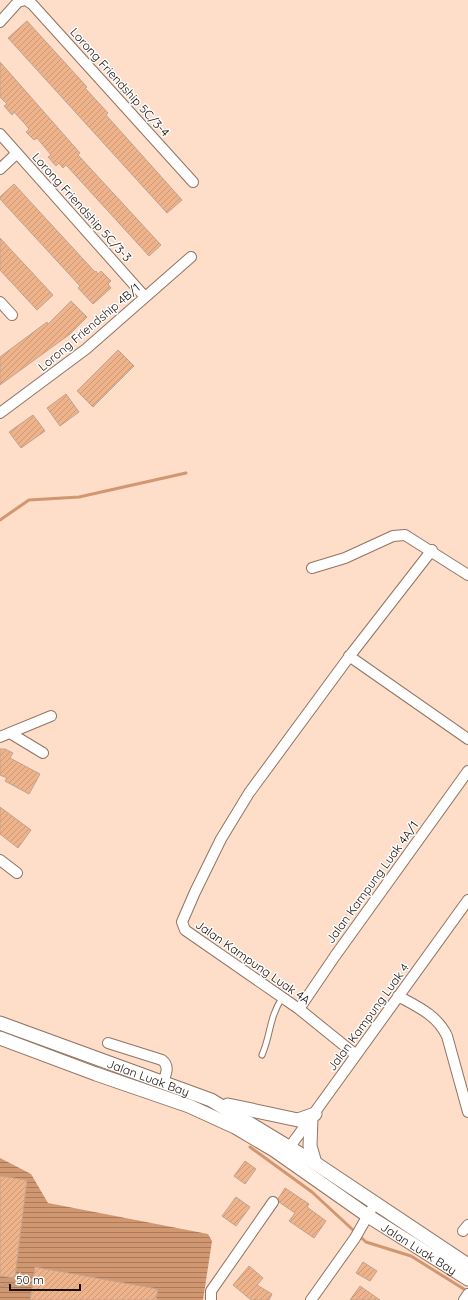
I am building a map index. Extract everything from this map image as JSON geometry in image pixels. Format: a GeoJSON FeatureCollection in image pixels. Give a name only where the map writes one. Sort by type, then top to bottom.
{"type":"FeatureCollection","features":[{"type":"Feature","properties":{"kind":"street","name":"Lorong Friendship 5C/3-4"},"geometry":{"type":"LineString","coordinates":[[0,22],[18,2],[25,0],[32,4],[193,182]]}},
{"type":"Feature","properties":{"kind":"street","name":"Lorong Friendship 5C/3-3"},"geometry":{"type":"LineString","coordinates":[[0,134],[16,154],[145,297]]}},
{"type":"Feature","properties":{"kind":"street"},"geometry":{"type":"LineString","coordinates":[[0,169],[16,154]]}},
{"type":"Feature","properties":{"kind":"street","name":"Lorong Friendship 4B/1"},"geometry":{"type":"LineString","coordinates":[[0,413],[86,349],[191,256]]}},
{"type":"Feature","properties":{"kind":"street"},"geometry":{"type":"LineString","coordinates":[[0,302],[12,315]]}},
{"type":"Feature","properties":{"kind":"street"},"geometry":{"type":"LineString","coordinates":[[312,568],[345,558],[398,535],[405,535],[432,550],[468,576]]}},
{"type":"Feature","properties":{"kind":"street","name":"Jalan Kampung Luak 4A"},"geometry":{"type":"LineString","coordinates":[[356,1055],[299,1009],[185,930],[182,922],[194,892],[221,840],[247,796],[353,651],[432,550]]}},
{"type":"Feature","properties":{"kind":"street"},"geometry":{"type":"LineString","coordinates":[[353,651],[468,739]]}},
{"type":"Feature","properties":{"kind":"street"},"geometry":{"type":"LineString","coordinates":[[5,735],[51,716]]}},
{"type":"Feature","properties":{"kind":"street"},"geometry":{"type":"LineString","coordinates":[[5,735],[43,753]]}},
{"type":"Feature","properties":{"kind":"street","name":"Jalan Kampung Luak 4A/1"},"geometry":{"type":"LineString","coordinates":[[299,1009],[335,956],[468,770]]}},
{"type":"Feature","properties":{"kind":"street"},"geometry":{"type":"LineString","coordinates":[[0,860],[17,873]]}},
{"type":"Feature","properties":{"kind":"street","name":"Jalan Kampung Luak 4"},"geometry":{"type":"LineString","coordinates":[[290,1148],[468,900]]}},
{"type":"Feature","properties":{"kind":"street"},"geometry":{"type":"LineString","coordinates":[[398,996],[435,1018],[442,1026],[447,1036],[468,1112]]}},
{"type":"Feature","properties":{"kind":"street","name":"Jalan Luak Bay"},"geometry":{"type":"LineString","coordinates":[[0,1023],[211,1100],[234,1112],[315,1163],[468,1265]]}},
{"type":"Feature","properties":{"kind":"street","name":"Jalan Luak Bay"},"geometry":{"type":"LineString","coordinates":[[0,1038],[96,1074],[189,1106],[235,1127],[292,1162],[365,1221],[468,1279]]}},
{"type":"Feature","properties":{"kind":"street"},"geometry":{"type":"LineString","coordinates":[[108,1043],[162,1060],[166,1063],[167,1067],[163,1082]]}},
{"type":"Feature","properties":{"kind":"street"},"geometry":{"type":"LineString","coordinates":[[211,1100],[298,1120],[313,1116],[310,1146],[315,1163]]}},
{"type":"Feature","properties":{"kind":"street"},"geometry":{"type":"LineString","coordinates":[[274,1150],[290,1148],[292,1162]]}},
{"type":"Feature","properties":{"kind":"street"},"geometry":{"type":"LineString","coordinates":[[211,1300],[211,1291],[273,1202]]}},
{"type":"Feature","properties":{"kind":"street"},"geometry":{"type":"LineString","coordinates":[[311,1300],[355,1238],[374,1203]]}},
{"type":"Feature","properties":{"kind":"lane"},"geometry":{"type":"LineString","coordinates":[[262,1055],[268,1039],[272,1015],[282,998]]}},
{"type":"Feature","properties":{"kind":"path"},"geometry":{"type":"LineString","coordinates":[[0,1287],[18,1281]]}},
{"type":"Feature","properties":{"kind":"shaded area"},"geometry":{"type":"Polygon","coordinates":[[[0,1158],[31,1174],[48,1203],[208,1234],[212,1241],[203,1300],[0,1300],[0,1158]]]}},
{"type":"Feature","properties":{"kind":"building"},"geometry":{"type":"Polygon","coordinates":[[[27,21],[87,87],[85,88],[108,113],[106,115],[182,200],[167,213],[8,38],[27,21]]]}},
{"type":"Feature","properties":{"kind":"building"},"geometry":{"type":"Polygon","coordinates":[[[0,62],[80,153],[78,155],[161,245],[149,256],[66,165],[63,168],[59,163],[56,166],[48,157],[51,155],[37,138],[34,140],[26,132],[29,129],[25,124],[14,112],[12,115],[4,106],[7,104],[0,97],[0,62]]]}},
{"type":"Feature","properties":{"kind":"building"},"geometry":{"type":"Polygon","coordinates":[[[14,184],[95,272],[96,271],[98,274],[101,271],[111,281],[108,284],[111,288],[93,304],[78,288],[80,286],[0,199],[0,197],[14,184]]]}},
{"type":"Feature","properties":{"kind":"building"},"geometry":{"type":"Polygon","coordinates":[[[0,238],[53,295],[37,310],[0,270],[0,238]]]}},
{"type":"Feature","properties":{"kind":"building"},"geometry":{"type":"Polygon","coordinates":[[[71,301],[87,317],[70,334],[0,385],[0,357],[47,322],[48,324],[71,301]]]}},
{"type":"Feature","properties":{"kind":"building"},"geometry":{"type":"Polygon","coordinates":[[[118,350],[134,366],[93,407],[77,391],[118,350]]]}},
{"type":"Feature","properties":{"kind":"building"},"geometry":{"type":"Polygon","coordinates":[[[66,394],[79,412],[60,426],[47,408],[66,394]]]}},
{"type":"Feature","properties":{"kind":"building"},"geometry":{"type":"Polygon","coordinates":[[[33,415],[45,431],[21,448],[9,432],[33,415]]]}},
{"type":"Feature","properties":{"kind":"building"},"geometry":{"type":"Polygon","coordinates":[[[0,749],[5,749],[13,753],[10,758],[40,774],[29,794],[5,781],[7,778],[0,775],[0,749]]]}},
{"type":"Feature","properties":{"kind":"building"},"geometry":{"type":"Polygon","coordinates":[[[0,807],[31,830],[18,848],[0,834],[0,807]]]}},
{"type":"Feature","properties":{"kind":"building"},"geometry":{"type":"Polygon","coordinates":[[[245,1161],[256,1169],[245,1184],[234,1176],[245,1161]]]}},
{"type":"Feature","properties":{"kind":"building"},"geometry":{"type":"Polygon","coordinates":[[[0,1176],[27,1180],[15,1278],[0,1276],[0,1176]]]}},
{"type":"Feature","properties":{"kind":"building"},"geometry":{"type":"Polygon","coordinates":[[[285,1188],[309,1204],[307,1207],[326,1221],[314,1238],[289,1221],[295,1213],[279,1202],[278,1199],[285,1188]]]}},
{"type":"Feature","properties":{"kind":"building"},"geometry":{"type":"Polygon","coordinates":[[[236,1197],[250,1207],[236,1226],[222,1216],[236,1197]]]}},
{"type":"Feature","properties":{"kind":"building"},"geometry":{"type":"Polygon","coordinates":[[[363,1262],[377,1271],[370,1281],[356,1273],[363,1262]]]}},
{"type":"Feature","properties":{"kind":"building"},"geometry":{"type":"Polygon","coordinates":[[[249,1266],[263,1278],[257,1285],[272,1294],[269,1300],[251,1300],[233,1285],[249,1266]]]}},
{"type":"Feature","properties":{"kind":"building"},"geometry":{"type":"Polygon","coordinates":[[[35,1267],[158,1289],[156,1300],[30,1300],[35,1267]]]}},
{"type":"Feature","properties":{"kind":"building"},"geometry":{"type":"Polygon","coordinates":[[[360,1286],[380,1300],[350,1300],[360,1286]]]}},
{"type":"Feature","properties":{"kind":"waterway"},"geometry":{"type":"LineString","coordinates":[[0,520],[29,500],[79,497],[186,473]]}},
{"type":"Feature","properties":{"kind":"waterway"},"geometry":{"type":"LineString","coordinates":[[250,1147],[312,1192],[366,1242],[411,1256],[467,1291]]}}]}
